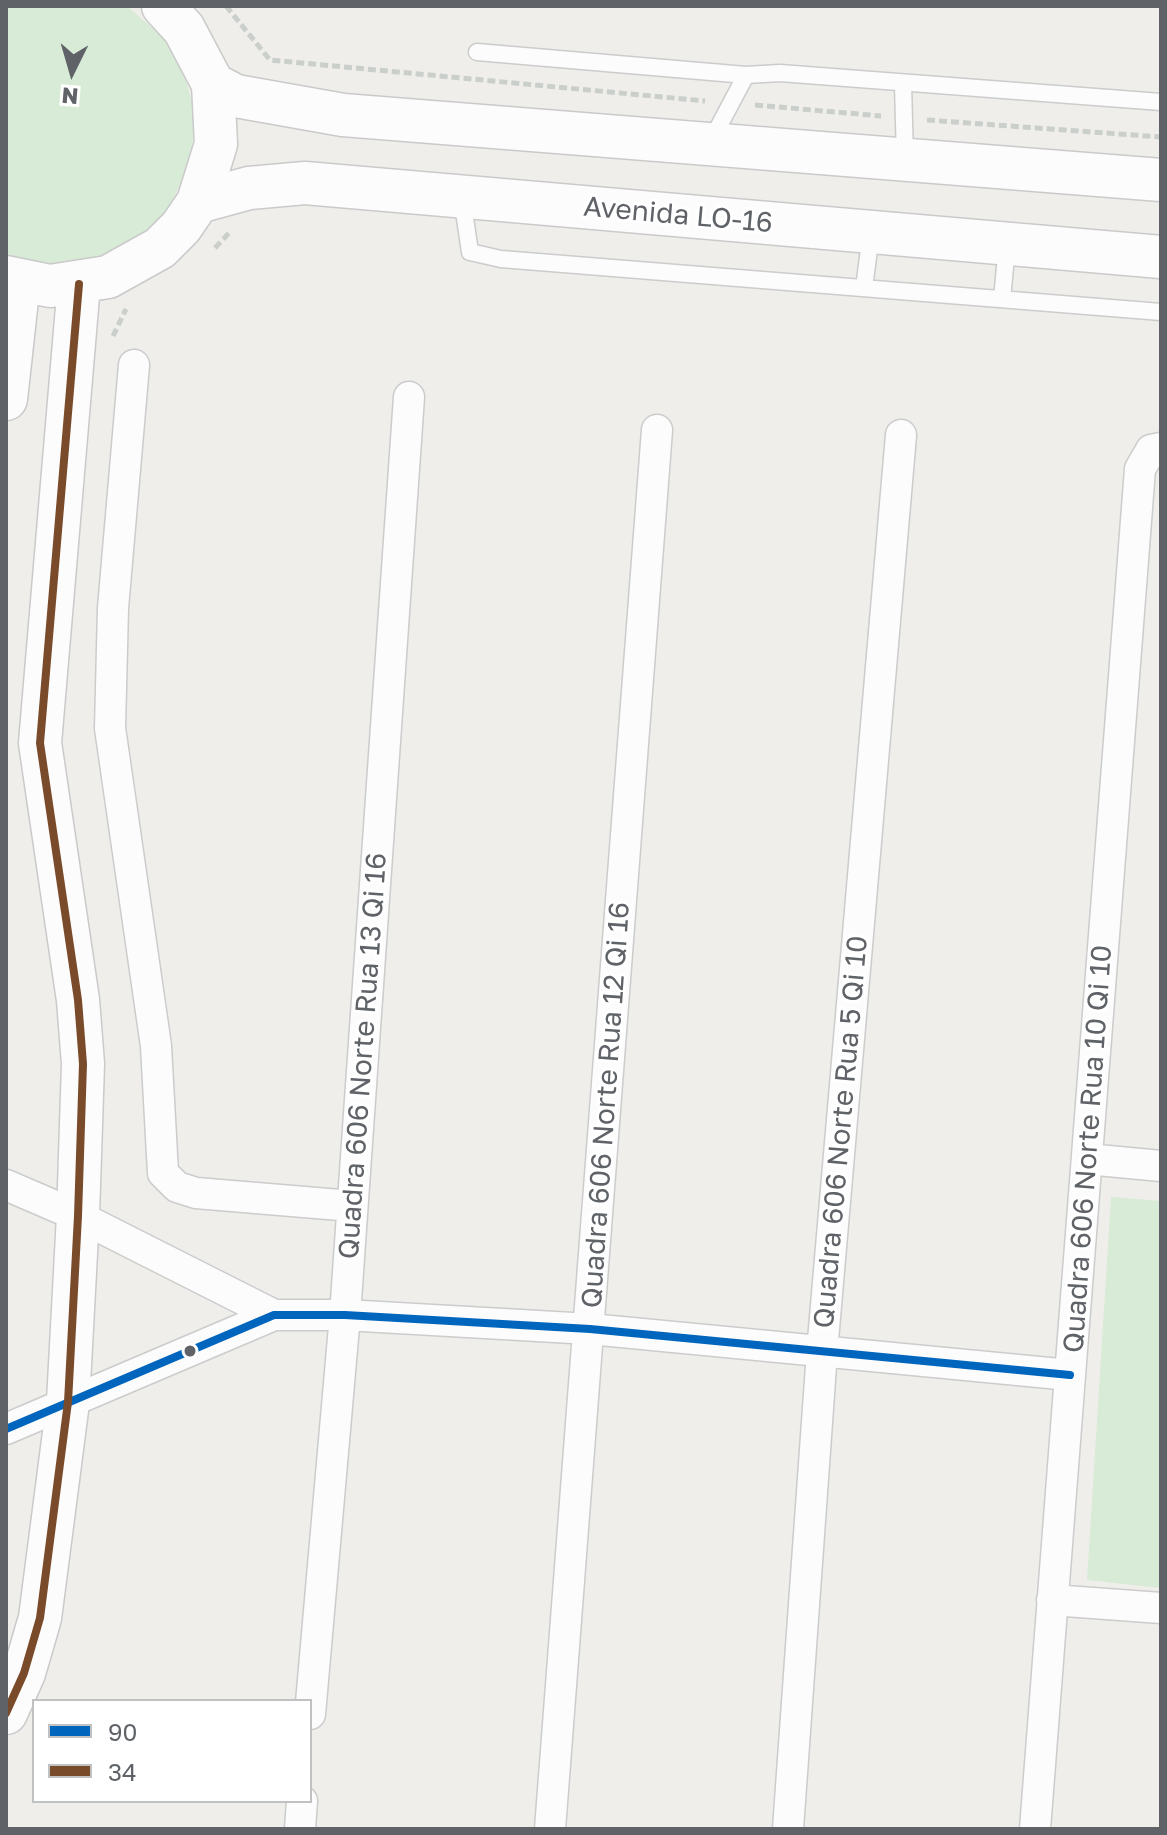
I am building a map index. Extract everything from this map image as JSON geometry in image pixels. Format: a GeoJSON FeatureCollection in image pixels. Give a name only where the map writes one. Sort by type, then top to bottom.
{"type":"FeatureCollection","features":[{"type":"Feature","properties":{"kind":"street"},"geometry":{"type":"LineString","coordinates":[[6,399],[12,279],[50,286],[79,284],[122,271],[160,248],[181,227],[198,202],[216,144],[213,84],[184,29],[163,6]]}},
{"type":"Feature","properties":{"kind":"street"},"geometry":{"type":"LineString","coordinates":[[213,84],[236,96],[343,115],[1161,180]]}},
{"type":"Feature","properties":{"kind":"street","name":"Avenida LO-16"},"geometry":{"type":"LineString","coordinates":[[198,202],[249,188],[305,183],[1161,257]]}},
{"type":"Feature","properties":{"kind":"street"},"geometry":{"type":"LineString","coordinates":[[6,1713],[24,1673],[40,1618],[68,1402],[78,1216],[82,1051],[40,743],[79,284]]}},
{"type":"Feature","properties":{"kind":"street"},"geometry":{"type":"LineString","coordinates":[[123,358],[110,728],[156,1046],[163,1173],[177,1187],[196,1193],[352,1206]]}},
{"type":"Feature","properties":{"kind":"street","name":"Quadra 606 Norte Rua 13 Qi 16"},"geometry":{"type":"LineString","coordinates":[[311,1699],[345,1315],[409,397]]}},
{"type":"Feature","properties":{"kind":"street","name":"Quadra 606 Norte Rua 12 Qi 16"},"geometry":{"type":"LineString","coordinates":[[550,1829],[657,430]]}},
{"type":"Feature","properties":{"kind":"street","name":"Quadra 606 Norte Rua 5 Qi 10"},"geometry":{"type":"LineString","coordinates":[[788,1829],[822,1352],[901,435]]}},
{"type":"Feature","properties":{"kind":"street","name":"Quadra 606 Norte Rua 10 Qi 10"},"geometry":{"type":"LineString","coordinates":[[1035,1829],[1087,1159],[1150,459]]}},
{"type":"Feature","properties":{"kind":"street"},"geometry":{"type":"LineString","coordinates":[[1087,1159],[1161,1166]]}},
{"type":"Feature","properties":{"kind":"street"},"geometry":{"type":"LineString","coordinates":[[6,1185],[78,1216],[274,1315]]}},
{"type":"Feature","properties":{"kind":"street"},"geometry":{"type":"LineString","coordinates":[[6,1429],[274,1315],[345,1315],[590,1329],[1070,1375]]}},
{"type":"Feature","properties":{"kind":"street"},"geometry":{"type":"LineString","coordinates":[[1052,1600],[1161,1608]]}},
{"type":"Feature","properties":{"kind":"street"},"geometry":{"type":"LineString","coordinates":[[300,1829],[302,1803]]}},
{"type":"Feature","properties":{"kind":"lane"},"geometry":{"type":"LineString","coordinates":[[477,52],[746,75],[780,73],[1161,102]]}},
{"type":"Feature","properties":{"kind":"lane"},"geometry":{"type":"LineString","coordinates":[[710,142],[746,75]]}},
{"type":"Feature","properties":{"kind":"lane"},"geometry":{"type":"LineString","coordinates":[[903,84],[905,160]]}},
{"type":"Feature","properties":{"kind":"lane"},"geometry":{"type":"LineString","coordinates":[[462,196],[470,252],[501,259],[1161,312]]}},
{"type":"Feature","properties":{"kind":"lane"},"geometry":{"type":"LineString","coordinates":[[864,288],[871,232]]}},
{"type":"Feature","properties":{"kind":"lane"},"geometry":{"type":"LineString","coordinates":[[1002,299],[1007,244]]}},
{"type":"Feature","properties":{"kind":"path"},"geometry":{"type":"LineString","coordinates":[[204,258],[234,227]]}},
{"type":"Feature","properties":{"kind":"path"},"geometry":{"type":"LineString","coordinates":[[123,358],[113,336],[125,310],[136,304]]}},
{"type":"Feature","properties":{"kind":"green space"},"geometry":{"type":"Polygon","coordinates":[[[6,6],[127,6],[167,41],[181,64],[196,115],[189,168],[165,214],[146,232],[101,257],[49,264],[6,255],[6,6]]]}},
{"type":"Feature","properties":{"kind":"green space"},"geometry":{"type":"Polygon","coordinates":[[[1111,1197],[1161,1201],[1161,1588],[1087,1580],[1111,1197]]]}},
{"type":"Feature","properties":{"kind":"transit line","name":"34"},"geometry":{"type":"LineString","coordinates":[[6,1713],[24,1673],[40,1618],[68,1402],[78,1216],[83,1064],[78,1000],[40,743],[79,284]]}},
{"type":"Feature","properties":{"kind":"transit line","name":"90"},"geometry":{"type":"LineString","coordinates":[[6,1429],[274,1315],[345,1315],[590,1329],[1070,1375]]}}]}
